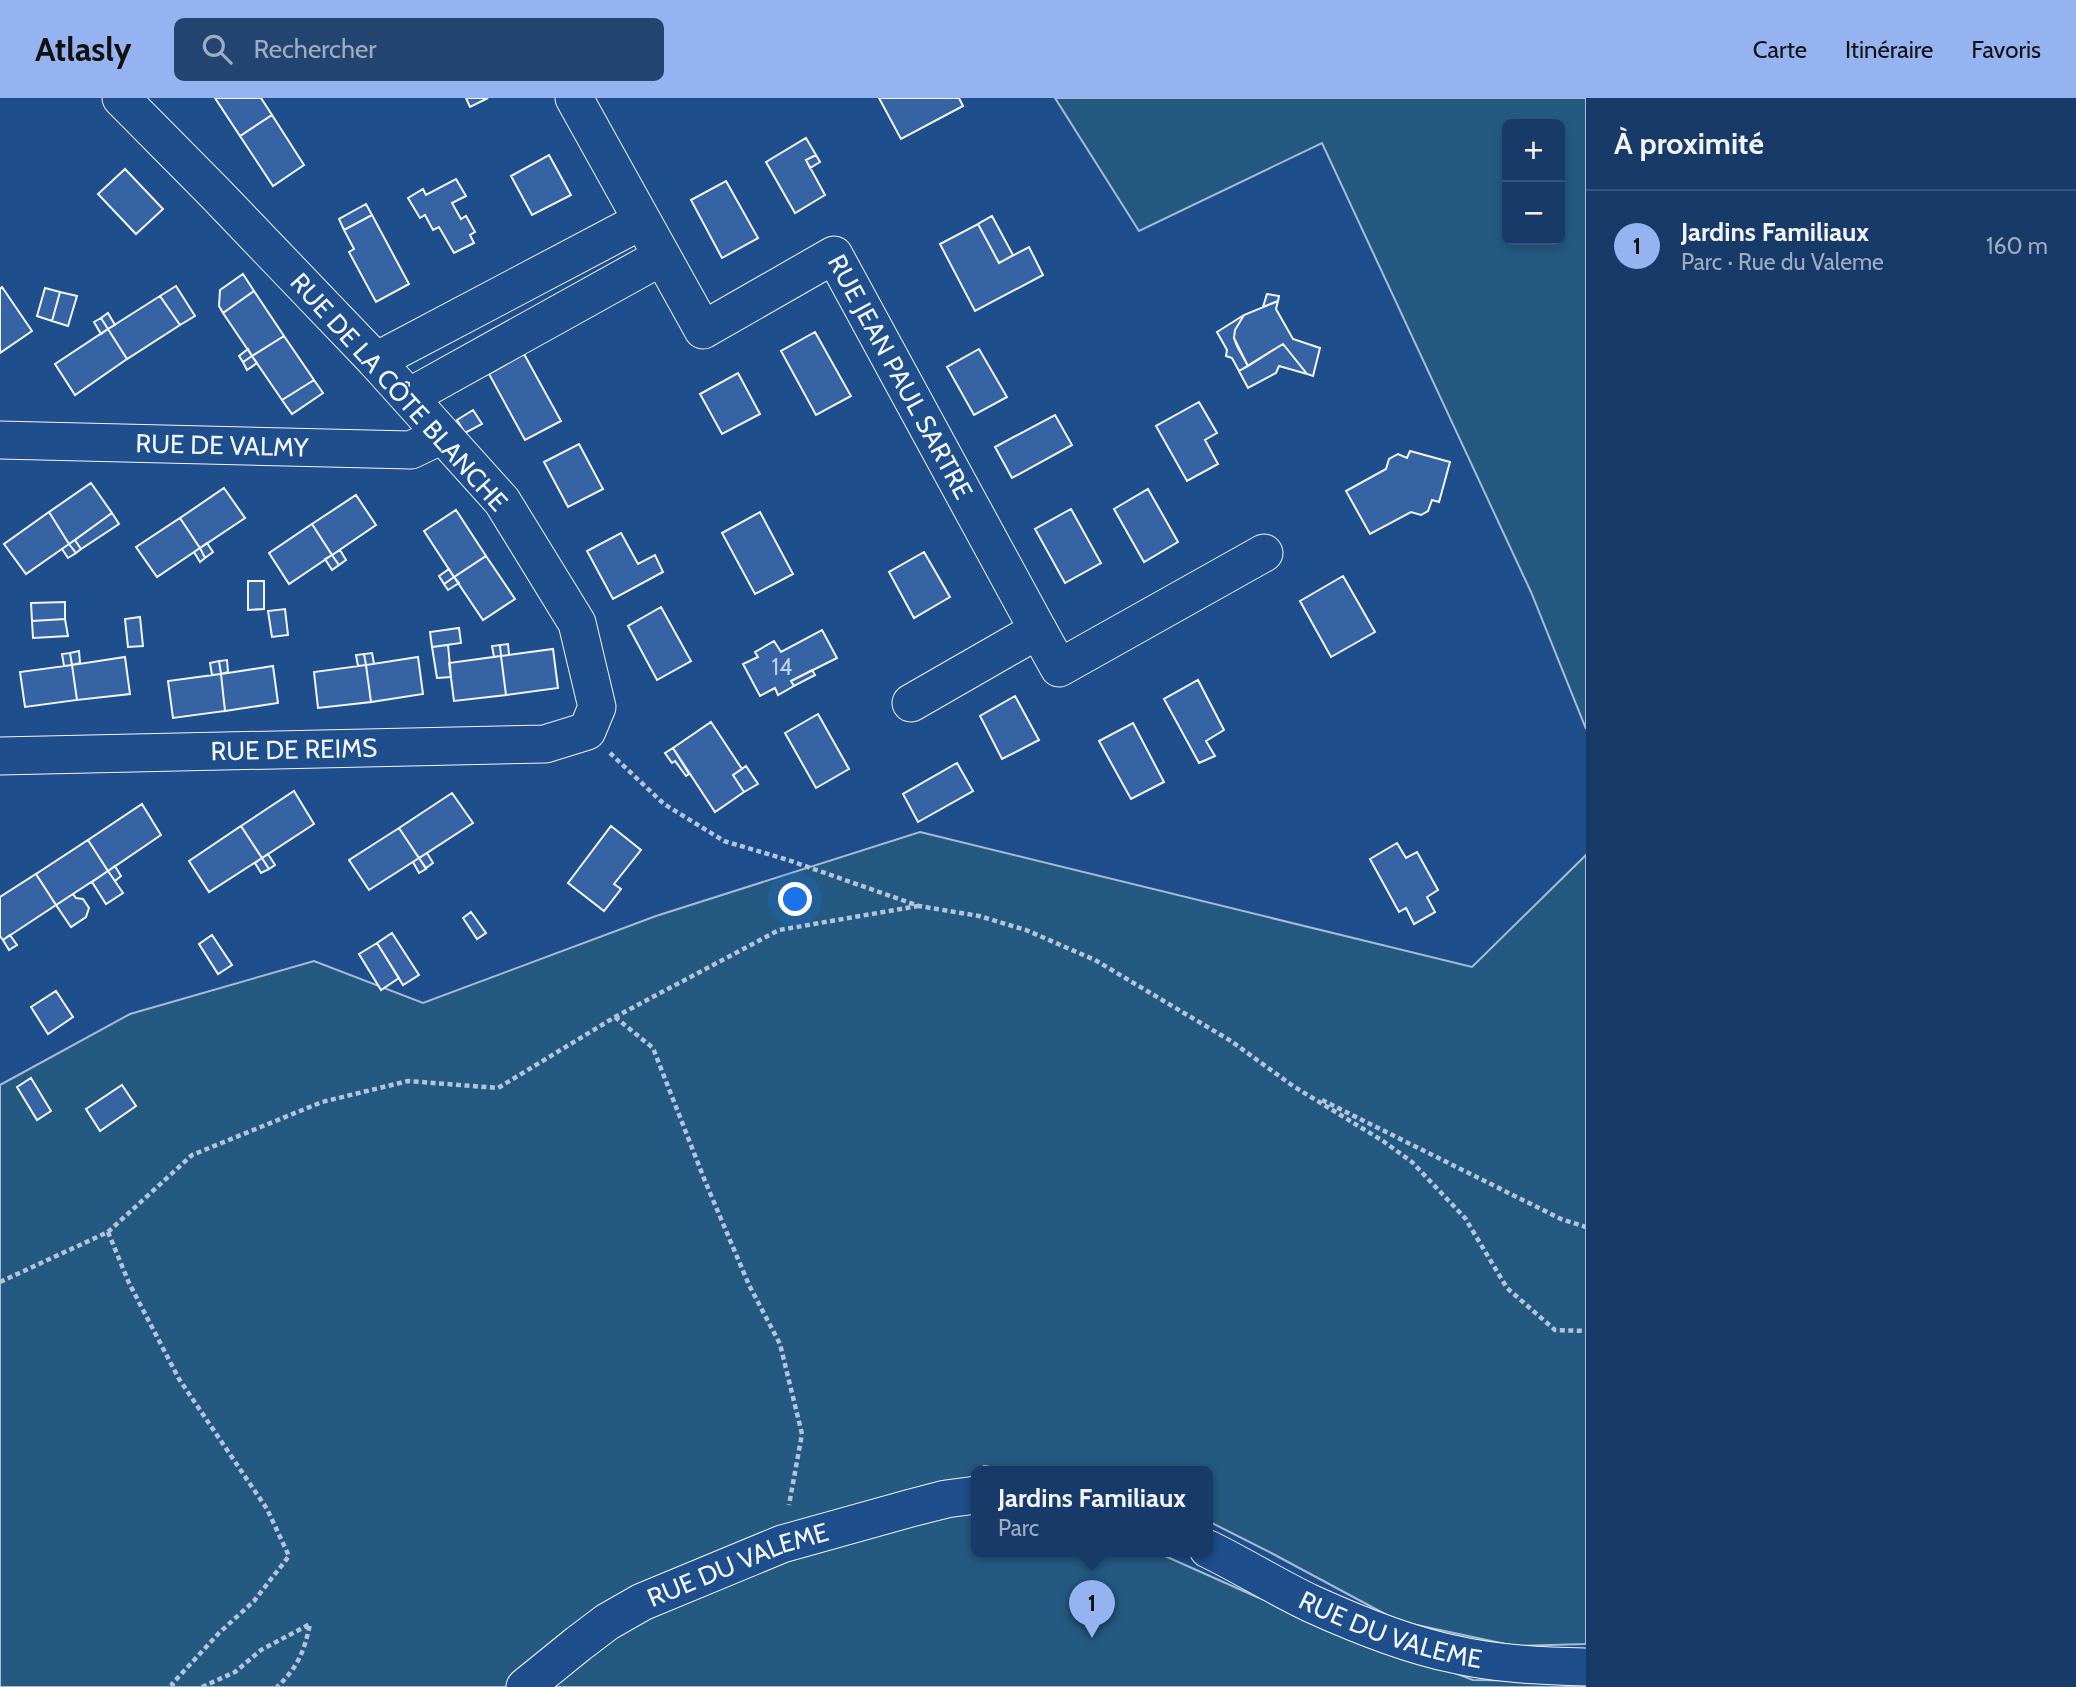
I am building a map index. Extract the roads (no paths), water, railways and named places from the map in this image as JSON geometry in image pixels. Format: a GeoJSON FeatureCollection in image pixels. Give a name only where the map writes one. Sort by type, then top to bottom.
{"type":"FeatureCollection","features":[{"type":"Feature","properties":{"kind":"street","name":"RUE DE LA CÔTE BLANCHE"},"geometry":{"type":"LineString","coordinates":[[121,98],[376,361],[502,501],[577,623],[597,707],[587,731]]}},
{"type":"Feature","properties":{"kind":"street","name":"RUE JEAN PAUL SARTRE"},"geometry":{"type":"LineString","coordinates":[[574,98],[703,330],[834,255],[1059,668],[1264,553]]}},
{"type":"Feature","properties":{"kind":"street"},"geometry":{"type":"LineString","coordinates":[[376,361],[641,221]]}},
{"type":"Feature","properties":{"kind":"street"},"geometry":{"type":"LineString","coordinates":[[409,397],[661,257]]}},
{"type":"Feature","properties":{"kind":"street","name":"RUE DE VALMY"},"geometry":{"type":"LineString","coordinates":[[0,440],[411,450],[442,435]]}},
{"type":"Feature","properties":{"kind":"street"},"geometry":{"type":"LineString","coordinates":[[911,703],[1038,630]]}},
{"type":"Feature","properties":{"kind":"street","name":"RUE DE REIMS"},"geometry":{"type":"LineString","coordinates":[[0,756],[545,744],[587,731]]}},
{"type":"Feature","properties":{"kind":"street","name":"RUE DU VALEME"},"geometry":{"type":"LineString","coordinates":[[525,1687],[607,1622],[642,1602],[782,1544],[946,1499],[971,1496]]}},
{"type":"Feature","properties":{"kind":"street","name":"RUE DU VALEME"},"geometry":{"type":"LineString","coordinates":[[1213,1552],[1311,1603],[1403,1639],[1452,1654],[1494,1661],[1586,1667]]}},
{"type":"Feature","properties":{"kind":"place","name":"Jardins Familiaux"},"geometry":{"type":"Point","coordinates":[1092,1638]}}]}
